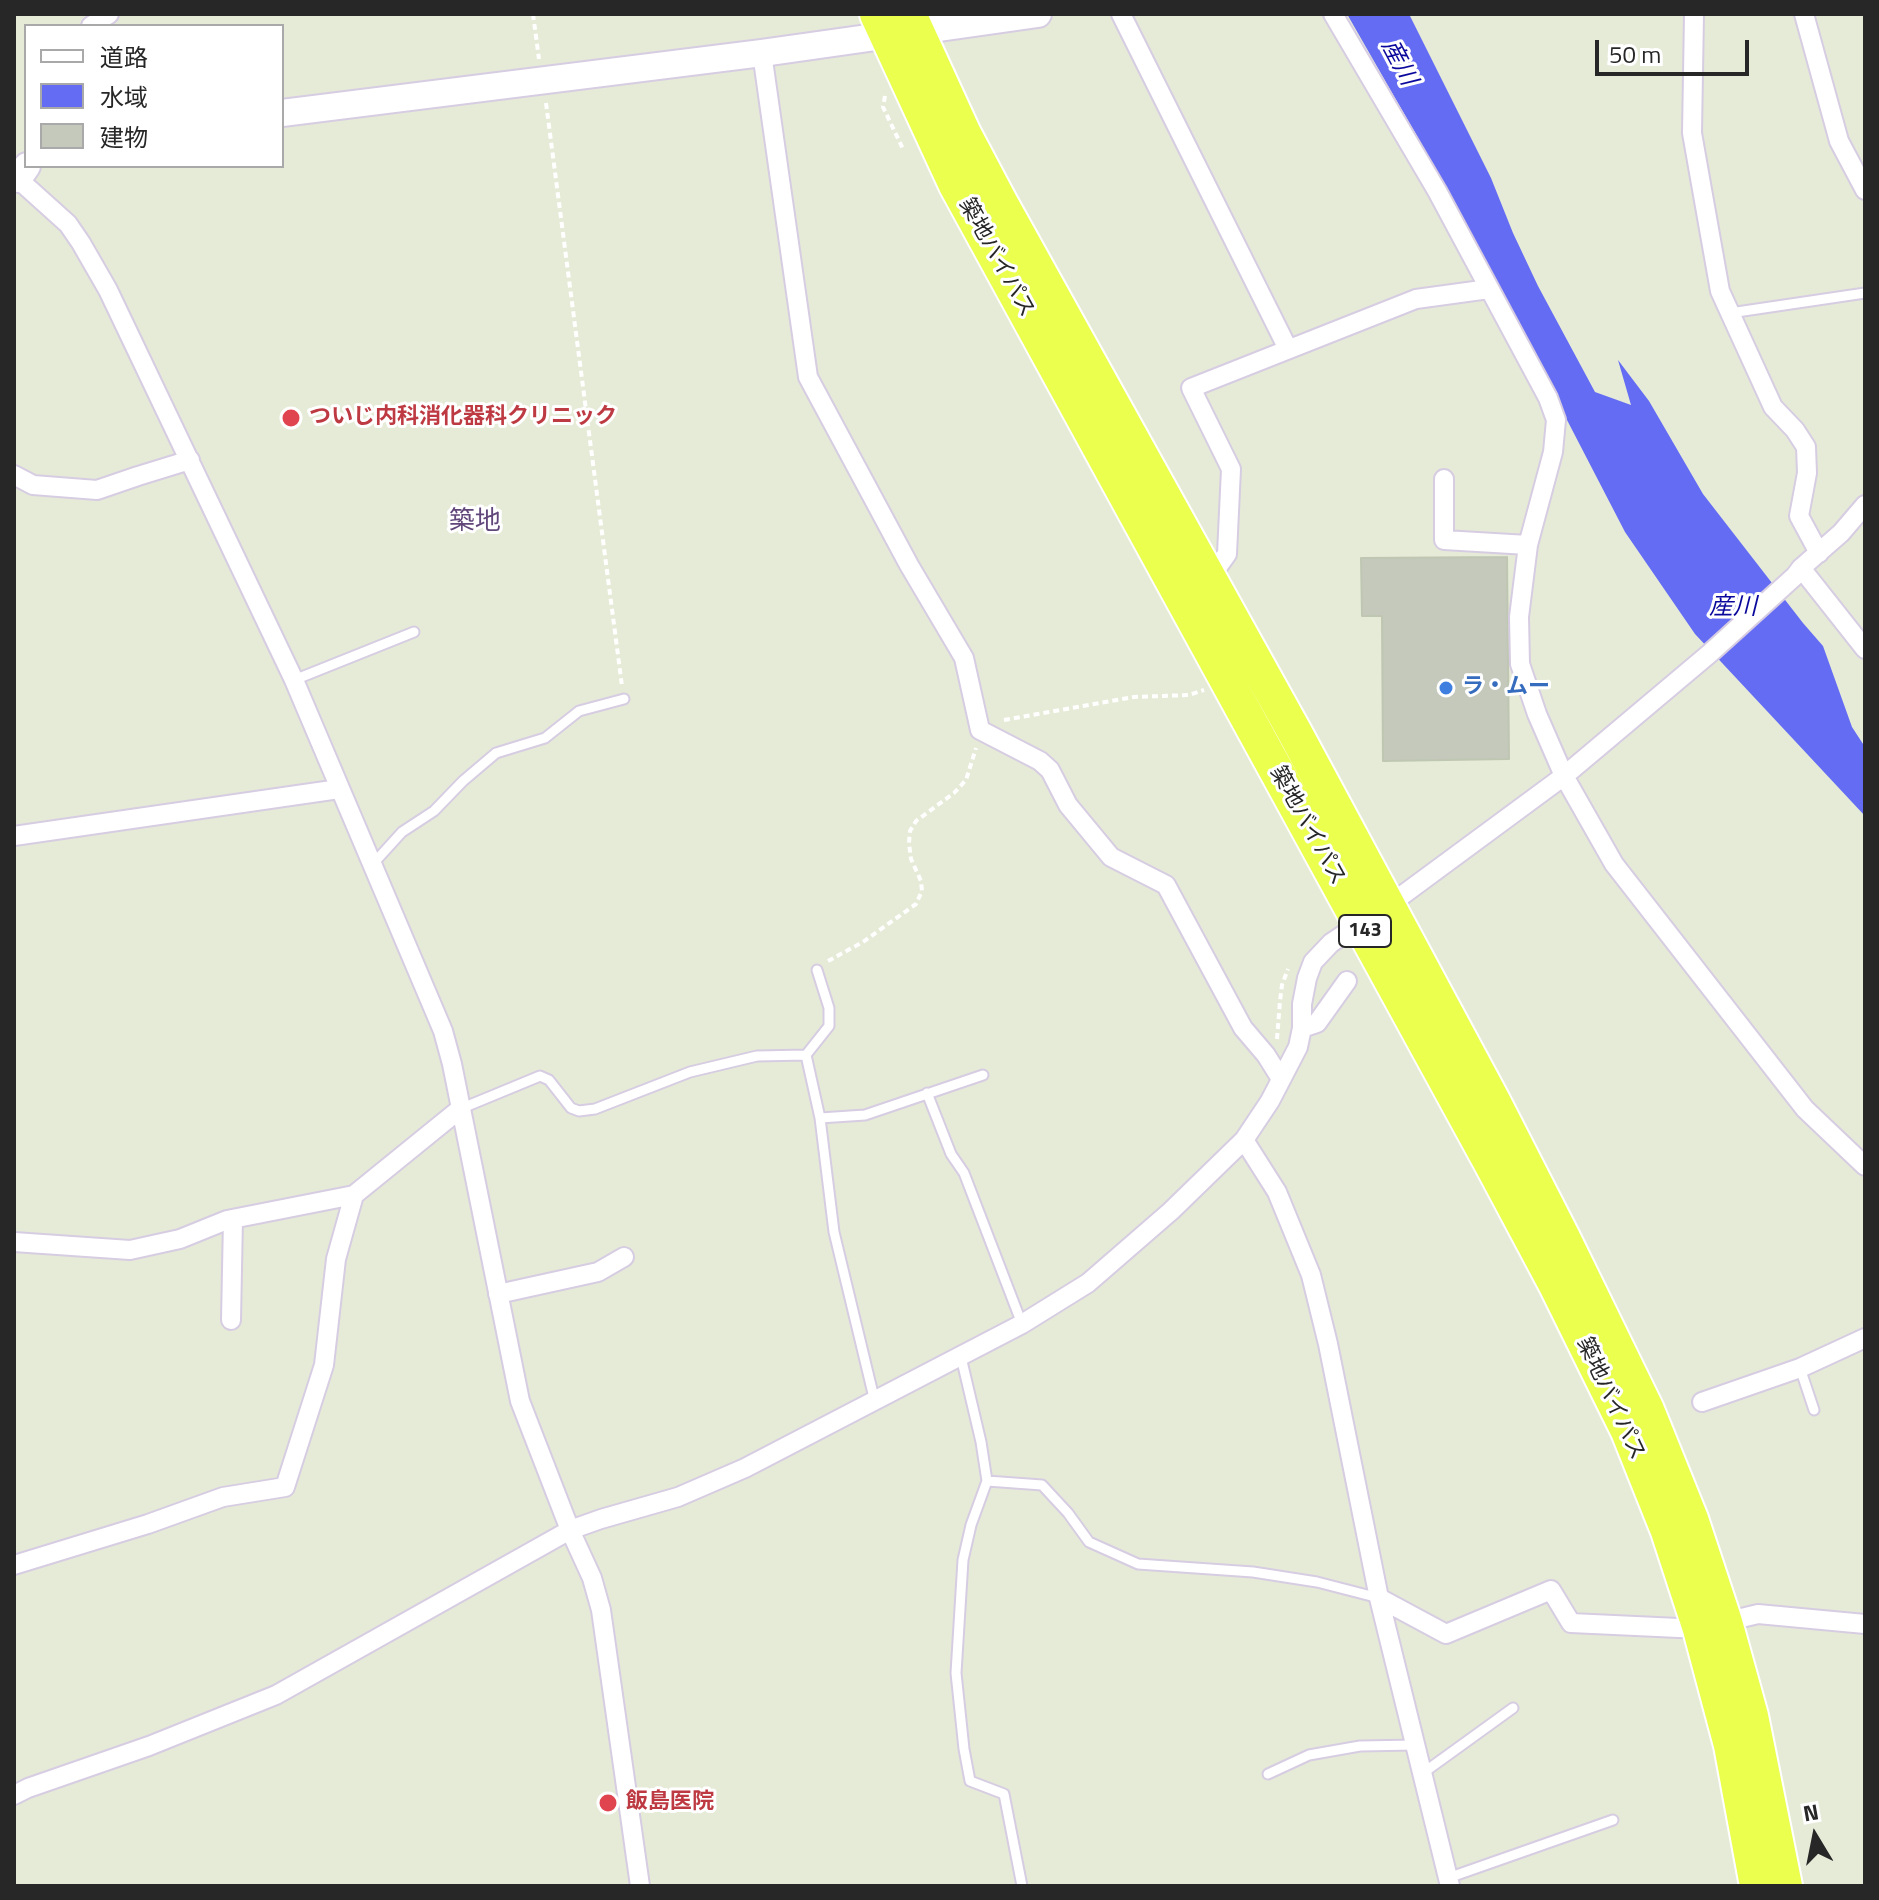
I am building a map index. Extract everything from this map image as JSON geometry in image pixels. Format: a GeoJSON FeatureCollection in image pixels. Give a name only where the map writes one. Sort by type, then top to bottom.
{"type":"FeatureCollection","features":[{"type":"Feature","properties":{"kind":"highway","name":"築地バイパス"},"geometry":{"type":"LineString","coordinates":[[897,23],[964,134],[1209,579],[1628,1431],[1668,1531],[1713,1625],[1751,1716],[1785,1886]]}},
{"type":"Feature","properties":{"kind":"highway","name":"築地バイパス"},"geometry":{"type":"LineString","coordinates":[[897,23],[956,185],[1226,679],[1374,915]]}},
{"type":"Feature","properties":{"kind":"highway","name":"築地バイパス"},"geometry":{"type":"LineString","coordinates":[[1713,1625],[1757,1886]]}},
{"type":"Feature","properties":{"kind":"street"},"geometry":{"type":"LineString","coordinates":[[284,113],[762,53],[897,23],[1038,14]]}},
{"type":"Feature","properties":{"kind":"street"},"geometry":{"type":"LineString","coordinates":[[1121,14],[1288,349]]}},
{"type":"Feature","properties":{"kind":"street"},"geometry":{"type":"LineString","coordinates":[[1333,14],[1437,191],[1548,398],[1556,420],[1553,452],[1528,545],[1519,617],[1520,664],[1537,714],[1564,776],[1614,864],[1805,1109],[1865,1166]]}},
{"type":"Feature","properties":{"kind":"street"},"geometry":{"type":"LineString","coordinates":[[1694,14],[1692,133],[1720,291],[1773,407],[1806,447],[1807,473],[1799,516],[1819,553]]}},
{"type":"Feature","properties":{"kind":"street"},"geometry":{"type":"LineString","coordinates":[[1804,14],[1839,141],[1865,190]]}},
{"type":"Feature","properties":{"kind":"street"},"geometry":{"type":"LineString","coordinates":[[762,53],[808,377],[909,565],[964,658],[980,730],[1040,761],[1050,770],[1068,805],[1111,857],[1166,885],[1243,1028],[1281,1079]]}},
{"type":"Feature","properties":{"kind":"street"},"geometry":{"type":"LineString","coordinates":[[20,174],[68,224],[108,290],[294,680],[443,1031],[520,1401],[592,1578],[601,1610],[640,1886]]}},
{"type":"Feature","properties":{"kind":"street"},"geometry":{"type":"LineString","coordinates":[[1209,579],[1227,554],[1231,469],[1191,388],[1416,299],[1489,289]]}},
{"type":"Feature","properties":{"kind":"street"},"geometry":{"type":"LineString","coordinates":[[14,475],[33,485],[97,490],[190,460]]}},
{"type":"Feature","properties":{"kind":"street"},"geometry":{"type":"LineString","coordinates":[[1444,479],[1444,540],[1528,545]]}},
{"type":"Feature","properties":{"kind":"street"},"geometry":{"type":"LineString","coordinates":[[14,1795],[276,1695],[570,1530],[678,1497],[745,1468],[961,1357],[1088,1283],[1171,1211],[1244,1140],[1270,1101],[1298,1047],[1307,978],[1313,962],[1331,943],[1564,776],[1709,654],[1841,533],[1865,505]]}},
{"type":"Feature","properties":{"kind":"street"},"geometry":{"type":"LineString","coordinates":[[1798,572],[1865,649]]}},
{"type":"Feature","properties":{"kind":"street"},"geometry":{"type":"LineString","coordinates":[[14,836],[339,789]]}},
{"type":"Feature","properties":{"kind":"street"},"geometry":{"type":"LineString","coordinates":[[1302,1028],[1317,1023],[1347,981]]}},
{"type":"Feature","properties":{"kind":"street"},"geometry":{"type":"LineString","coordinates":[[14,1242],[130,1250],[180,1239],[233,1219],[354,1195],[460,1109]]}},
{"type":"Feature","properties":{"kind":"street"},"geometry":{"type":"LineString","coordinates":[[1244,1140],[1277,1192],[1311,1275],[1328,1344],[1379,1598],[1449,1882]]}},
{"type":"Feature","properties":{"kind":"street"},"geometry":{"type":"LineString","coordinates":[[14,1565],[148,1524],[223,1497],[285,1487],[324,1365],[336,1259],[354,1195]]}},
{"type":"Feature","properties":{"kind":"street"},"geometry":{"type":"LineString","coordinates":[[231,1320],[233,1219]]}},
{"type":"Feature","properties":{"kind":"street"},"geometry":{"type":"LineString","coordinates":[[498,1294],[598,1272],[624,1257]]}},
{"type":"Feature","properties":{"kind":"street"},"geometry":{"type":"LineString","coordinates":[[1702,1402],[1800,1368],[1865,1338]]}},
{"type":"Feature","properties":{"kind":"street"},"geometry":{"type":"LineString","coordinates":[[1379,1598],[1446,1634],[1551,1590],[1571,1623],[1713,1625],[1758,1614],[1865,1624]]}},
{"type":"Feature","properties":{"kind":"lane"},"geometry":{"type":"LineString","coordinates":[[1730,313],[1865,293]]}},
{"type":"Feature","properties":{"kind":"lane"},"geometry":{"type":"LineString","coordinates":[[294,680],[414,632]]}},
{"type":"Feature","properties":{"kind":"lane"},"geometry":{"type":"LineString","coordinates":[[372,865],[402,832],[434,811],[496,753],[545,738],[579,711],[624,699]]}},
{"type":"Feature","properties":{"kind":"lane"},"geometry":{"type":"LineString","coordinates":[[806,1055],[829,1026],[829,1008],[817,970]]}},
{"type":"Feature","properties":{"kind":"lane"},"geometry":{"type":"LineString","coordinates":[[460,1109],[540,1076],[549,1080],[571,1108],[579,1111],[595,1109],[690,1072],[757,1056],[806,1055]]}},
{"type":"Feature","properties":{"kind":"lane"},"geometry":{"type":"LineString","coordinates":[[806,1055],[820,1118],[834,1232],[875,1402]]}},
{"type":"Feature","properties":{"kind":"lane"},"geometry":{"type":"LineString","coordinates":[[820,1118],[865,1115],[983,1075]]}},
{"type":"Feature","properties":{"kind":"lane"},"geometry":{"type":"LineString","coordinates":[[927,1093],[951,1154],[964,1173],[1022,1324]]}},
{"type":"Feature","properties":{"kind":"lane"},"geometry":{"type":"LineString","coordinates":[[961,1357],[987,1481],[971,1525],[963,1560],[956,1673],[964,1749],[970,1781],[1004,1794],[1022,1886]]}},
{"type":"Feature","properties":{"kind":"lane"},"geometry":{"type":"LineString","coordinates":[[1800,1368],[1814,1410]]}},
{"type":"Feature","properties":{"kind":"lane"},"geometry":{"type":"LineString","coordinates":[[987,1481],[1042,1485],[1089,1542],[1138,1564],[1253,1572],[1317,1582],[1379,1598]]}},
{"type":"Feature","properties":{"kind":"lane"},"geometry":{"type":"LineString","coordinates":[[1423,1773],[1513,1708]]}},
{"type":"Feature","properties":{"kind":"lane"},"geometry":{"type":"LineString","coordinates":[[1268,1774],[1309,1755],[1360,1746],[1416,1745]]}},
{"type":"Feature","properties":{"kind":"lane"},"geometry":{"type":"LineString","coordinates":[[1449,1882],[1613,1820]]}},
{"type":"Feature","properties":{"kind":"path"},"geometry":{"type":"LineString","coordinates":[[533,14],[624,699]]}},
{"type":"Feature","properties":{"kind":"path"},"geometry":{"type":"LineString","coordinates":[[883,107],[903,149]]}},
{"type":"Feature","properties":{"kind":"path"},"geometry":{"type":"LineString","coordinates":[[817,970],[916,904],[922,891],[911,859],[910,831],[916,821],[954,793],[966,780],[980,730],[994,722],[1134,697],[1189,695],[1212,688],[1226,679]]}},
{"type":"Feature","properties":{"kind":"water","name":"産川"},"geometry":{"type":"Polygon","coordinates":[[[1347,14],[1409,14],[1491,178],[1538,286],[1595,392],[1631,405],[1618,360],[1649,401],[1703,494],[1823,646],[1852,727],[1865,747],[1865,816],[1695,634],[1625,532],[1450,194],[1347,14]]]}},
{"type":"Feature","properties":{"kind":"building","name":"ラ・ムー"},"geometry":{"type":"Polygon","coordinates":[[[1507,557],[1509,759],[1383,761],[1382,616],[1362,616],[1361,558],[1507,557]]]}},
{"type":"Feature","properties":{"kind":"place","name":"ついじ内科消化器科クリニック"},"geometry":{"type":"Point","coordinates":[291,418]}},
{"type":"Feature","properties":{"kind":"place","name":"ラ・ムー"},"geometry":{"type":"Point","coordinates":[1446,688]}},
{"type":"Feature","properties":{"kind":"place","name":"飯島医院"},"geometry":{"type":"Point","coordinates":[608,1803]}},
{"type":"Feature","properties":{"kind":"district","name":"築地"},"geometry":{"type":"Point","coordinates":[475,523]}}]}
